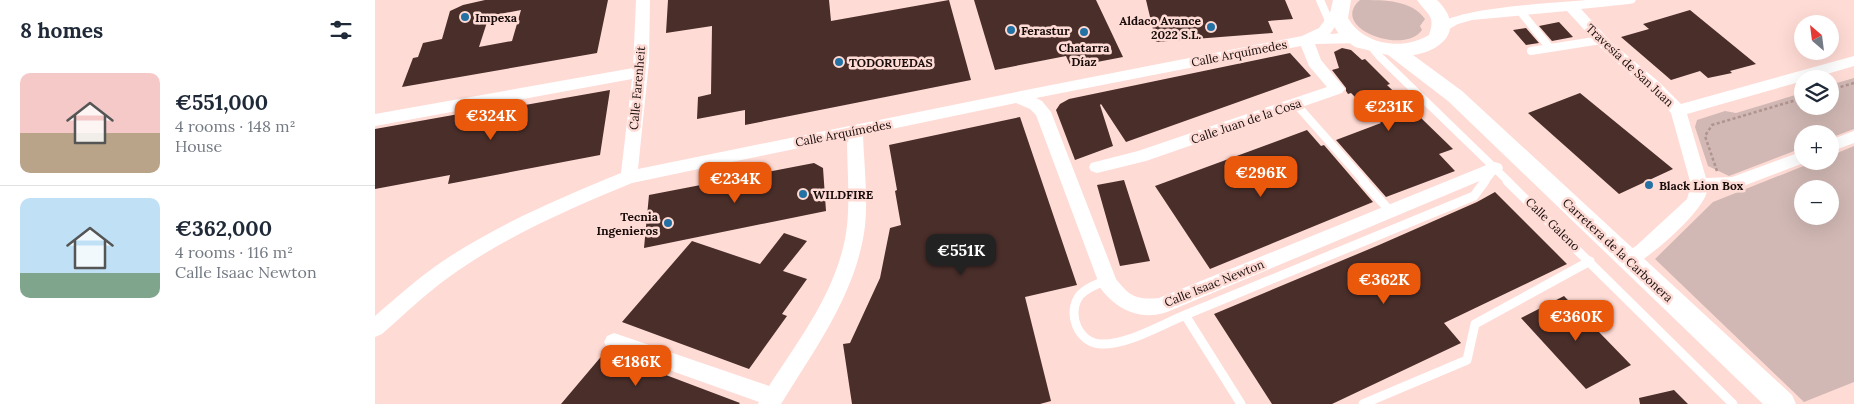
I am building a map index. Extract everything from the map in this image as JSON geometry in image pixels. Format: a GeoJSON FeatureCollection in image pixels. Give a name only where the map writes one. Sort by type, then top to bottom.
{"type":"FeatureCollection","features":[{"type":"Feature","properties":{"kind":"street","name":"Calle Farenheit"},"geometry":{"type":"LineString","coordinates":[[629,177],[640,72],[643,0]]}},
{"type":"Feature","properties":{"kind":"street"},"geometry":{"type":"LineString","coordinates":[[1426,0],[1440,16],[1437,36],[1430,53],[1433,68],[1455,96]]}},
{"type":"Feature","properties":{"kind":"street"},"geometry":{"type":"LineString","coordinates":[[1306,40],[1330,38],[1365,43],[1395,51],[1416,50],[1462,18],[1629,0]]}},
{"type":"Feature","properties":{"kind":"street","name":"Travesía de San Juan"},"geometry":{"type":"LineString","coordinates":[[1570,6],[1601,40],[1664,95],[1678,111],[1700,185]]}},
{"type":"Feature","properties":{"kind":"street"},"geometry":{"type":"LineString","coordinates":[[1337,12],[1339,21],[1347,31],[1365,43]]}},
{"type":"Feature","properties":{"kind":"street","name":"Calle Arquímedes"},"geometry":{"type":"LineString","coordinates":[[375,328],[451,266],[501,236],[580,196],[629,177],[855,132],[1058,88],[1306,40],[1325,31],[1337,12]]}},
{"type":"Feature","properties":{"kind":"street","name":"Calle Juan de la Cosa"},"geometry":{"type":"LineString","coordinates":[[1097,167],[1140,158],[1337,88],[1314,62],[1306,40]]}},
{"type":"Feature","properties":{"kind":"street"},"geometry":{"type":"LineString","coordinates":[[1395,51],[1455,96]]}},
{"type":"Feature","properties":{"kind":"street"},"geometry":{"type":"LineString","coordinates":[[1678,111],[1854,61]]}},
{"type":"Feature","properties":{"kind":"street"},"geometry":{"type":"LineString","coordinates":[[375,120],[640,72]]}},
{"type":"Feature","properties":{"kind":"street"},"geometry":{"type":"LineString","coordinates":[[1018,97],[1036,105],[1043,112],[1050,96],[1058,88]]}},
{"type":"Feature","properties":{"kind":"street","name":"Carretera de la Carbonera"},"geometry":{"type":"LineString","coordinates":[[1455,96],[1782,404]]}},
{"type":"Feature","properties":{"kind":"street","name":"Calle Isaac Newton"},"geometry":{"type":"LineString","coordinates":[[1043,112],[1107,280],[1119,298],[1140,308],[1160,306],[1495,168]]}},
{"type":"Feature","properties":{"kind":"street"},"geometry":{"type":"LineString","coordinates":[[855,156],[867,141],[890,124]]}},
{"type":"Feature","properties":{"kind":"street"},"geometry":{"type":"LineString","coordinates":[[613,342],[771,401],[832,302],[851,251],[856,226],[855,132]]}},
{"type":"Feature","properties":{"kind":"street"},"geometry":{"type":"LineString","coordinates":[[1839,143],[1854,137]]}},
{"type":"Feature","properties":{"kind":"street"},"geometry":{"type":"LineString","coordinates":[[805,141],[835,145],[855,156]]}},
{"type":"Feature","properties":{"kind":"street"},"geometry":{"type":"LineString","coordinates":[[1629,260],[1642,251],[1693,204],[1698,195],[1700,185],[1733,183],[1794,160]]}},
{"type":"Feature","properties":{"kind":"lane"},"geometry":{"type":"LineString","coordinates":[[1320,0],[1337,12]]}},
{"type":"Feature","properties":{"kind":"lane"},"geometry":{"type":"LineString","coordinates":[[1320,0],[1337,12]]}},
{"type":"Feature","properties":{"kind":"lane"},"geometry":{"type":"LineString","coordinates":[[1519,11],[1551,48]]}},
{"type":"Feature","properties":{"kind":"lane"},"geometry":{"type":"LineString","coordinates":[[1531,51],[1601,40]]}},
{"type":"Feature","properties":{"kind":"lane","name":"Calle Galeno"},"geometry":{"type":"LineString","coordinates":[[1365,43],[1495,168],[1733,404]]}},
{"type":"Feature","properties":{"kind":"lane"},"geometry":{"type":"LineString","coordinates":[[1295,103],[1390,211]]}},
{"type":"Feature","properties":{"kind":"lane"},"geometry":{"type":"LineString","coordinates":[[1107,280],[1086,289],[1078,297],[1074,308],[1073,320],[1078,331],[1088,340],[1100,344],[1123,340],[1474,196],[1495,168]]}},
{"type":"Feature","properties":{"kind":"lane"},"geometry":{"type":"LineString","coordinates":[[1363,404],[1467,360],[1475,324],[1589,261]]}},
{"type":"Feature","properties":{"kind":"lane"},"geometry":{"type":"LineString","coordinates":[[1185,315],[1241,404]]}},
{"type":"Feature","properties":{"kind":"path"},"geometry":{"type":"LineString","coordinates":[[1839,87],[1854,83]]}},
{"type":"Feature","properties":{"kind":"path"},"geometry":{"type":"LineString","coordinates":[[1720,184],[1705,132],[1712,125],[1794,101]]}},
{"type":"Feature","properties":{"kind":"shaded area"},"geometry":{"type":"Polygon","coordinates":[[[1360,0],[1397,2],[1413,8],[1425,19],[1420,26],[1422,30],[1413,37],[1400,40],[1372,35],[1361,29],[1354,20],[1353,10],[1360,0]]]}},
{"type":"Feature","properties":{"kind":"shaded area"},"geometry":{"type":"Polygon","coordinates":[[[1854,78],[1854,129],[1839,135],[1839,125],[1794,125],[1794,151],[1729,176],[1708,166],[1695,127],[1697,120],[1725,111],[1736,113],[1794,95],[1794,115],[1839,115],[1839,82],[1854,78]]]}},
{"type":"Feature","properties":{"kind":"shaded area"},"geometry":{"type":"Polygon","coordinates":[[[1854,146],[1854,382],[1804,402],[1655,259],[1713,202],[1794,170],[1839,170],[1839,152],[1854,146]]]}},
{"type":"Feature","properties":{"kind":"building"},"geometry":{"type":"Polygon","coordinates":[[[485,0],[608,0],[597,53],[402,87],[413,58],[418,57],[423,43],[442,39],[450,11],[463,5],[485,0]],[[521,10],[489,16],[479,47],[512,41],[521,10]]]}},
{"type":"Feature","properties":{"kind":"building","name":"TODORUEDAS"},"geometry":{"type":"Polygon","coordinates":[[[668,0],[829,0],[831,21],[949,0],[971,80],[745,125],[745,110],[697,119],[698,97],[711,94],[712,26],[666,33],[668,0]]]}},
{"type":"Feature","properties":{"kind":"building"},"geometry":{"type":"Polygon","coordinates":[[[974,0],[1096,0],[1123,57],[1071,67],[1066,56],[995,70],[974,0]]]}},
{"type":"Feature","properties":{"kind":"building","name":"Aldaco Avance 2022 S.L."},"geometry":{"type":"Polygon","coordinates":[[[1146,0],[1285,0],[1293,19],[1268,21],[1273,33],[1156,42],[1146,0]]]}},
{"type":"Feature","properties":{"kind":"building"},"geometry":{"type":"Polygon","coordinates":[[[1690,10],[1756,64],[1730,71],[1732,73],[1708,78],[1700,71],[1671,80],[1621,37],[1649,29],[1643,24],[1690,10]]]}},
{"type":"Feature","properties":{"kind":"building"},"geometry":{"type":"Polygon","coordinates":[[[1559,22],[1573,37],[1552,41],[1539,26],[1559,22]]]}},
{"type":"Feature","properties":{"kind":"building"},"geometry":{"type":"Polygon","coordinates":[[[1526,28],[1539,43],[1526,45],[1513,30],[1526,28]]]}},
{"type":"Feature","properties":{"kind":"building"},"geometry":{"type":"Polygon","coordinates":[[[1342,48],[1351,50],[1362,60],[1365,59],[1390,84],[1387,85],[1453,149],[1439,154],[1455,171],[1386,197],[1336,140],[1381,123],[1351,93],[1348,94],[1346,88],[1332,70],[1339,68],[1334,52],[1342,48]]]}},
{"type":"Feature","properties":{"kind":"building"},"geometry":{"type":"Polygon","coordinates":[[[1290,53],[1311,76],[1126,142],[1101,104],[1113,146],[1075,160],[1056,110],[1060,104],[1069,99],[1290,53]]]}},
{"type":"Feature","properties":{"kind":"building"},"geometry":{"type":"Polygon","coordinates":[[[610,90],[600,155],[448,184],[450,175],[375,189],[375,129],[470,112],[469,115],[610,90]]]}},
{"type":"Feature","properties":{"kind":"building"},"geometry":{"type":"Polygon","coordinates":[[[1580,93],[1673,169],[1619,194],[1528,113],[1580,93]]]}},
{"type":"Feature","properties":{"kind":"building"},"geometry":{"type":"Polygon","coordinates":[[[1020,117],[1077,285],[1025,297],[1051,401],[1040,404],[852,404],[843,344],[850,343],[880,278],[890,228],[901,225],[889,145],[1020,117]]]}},
{"type":"Feature","properties":{"kind":"building"},"geometry":{"type":"Polygon","coordinates":[[[1307,130],[1321,146],[1324,145],[1373,202],[1210,269],[1155,186],[1307,130]]]}},
{"type":"Feature","properties":{"kind":"building"},"geometry":{"type":"Polygon","coordinates":[[[814,163],[823,168],[826,211],[644,248],[649,195],[814,163]]]}},
{"type":"Feature","properties":{"kind":"building"},"geometry":{"type":"Polygon","coordinates":[[[1124,180],[1150,261],[1120,266],[1097,185],[1124,180]]]}},
{"type":"Feature","properties":{"kind":"building"},"geometry":{"type":"Polygon","coordinates":[[[1495,192],[1567,264],[1444,323],[1461,343],[1332,404],[1272,404],[1214,314],[1379,245],[1477,202],[1495,192]]]}},
{"type":"Feature","properties":{"kind":"building"},"geometry":{"type":"Polygon","coordinates":[[[784,233],[807,241],[783,271],[807,279],[782,314],[787,316],[749,369],[622,322],[692,241],[760,264],[784,233]]]}},
{"type":"Feature","properties":{"kind":"building"},"geometry":{"type":"Polygon","coordinates":[[[1564,296],[1631,365],[1586,389],[1521,318],[1564,296]]]}},
{"type":"Feature","properties":{"kind":"building"},"geometry":{"type":"Polygon","coordinates":[[[605,352],[740,403],[561,404],[605,352]]]}},
{"type":"Feature","properties":{"kind":"building"},"geometry":{"type":"Polygon","coordinates":[[[1674,390],[1688,404],[1640,404],[1639,398],[1674,390]]]}},
{"type":"Feature","properties":{"kind":"place","name":"Impexa"},"geometry":{"type":"Point","coordinates":[465,17]}},
{"type":"Feature","properties":{"kind":"place","name":"Aldaco Avance 2022 S.L."},"geometry":{"type":"Point","coordinates":[1211,27]}},
{"type":"Feature","properties":{"kind":"place","name":"Ferastur"},"geometry":{"type":"Point","coordinates":[1011,30]}},
{"type":"Feature","properties":{"kind":"place","name":"Chatarra Díaz"},"geometry":{"type":"Point","coordinates":[1084,32]}},
{"type":"Feature","properties":{"kind":"place","name":"TODORUEDAS"},"geometry":{"type":"Point","coordinates":[839,62]}},
{"type":"Feature","properties":{"kind":"place","name":"Black Lion Box"},"geometry":{"type":"Point","coordinates":[1649,185]}},
{"type":"Feature","properties":{"kind":"place","name":"WILDFIRE"},"geometry":{"type":"Point","coordinates":[803,194]}},
{"type":"Feature","properties":{"kind":"place","name":"Tecnia Ingenieros"},"geometry":{"type":"Point","coordinates":[668,223]}}]}
